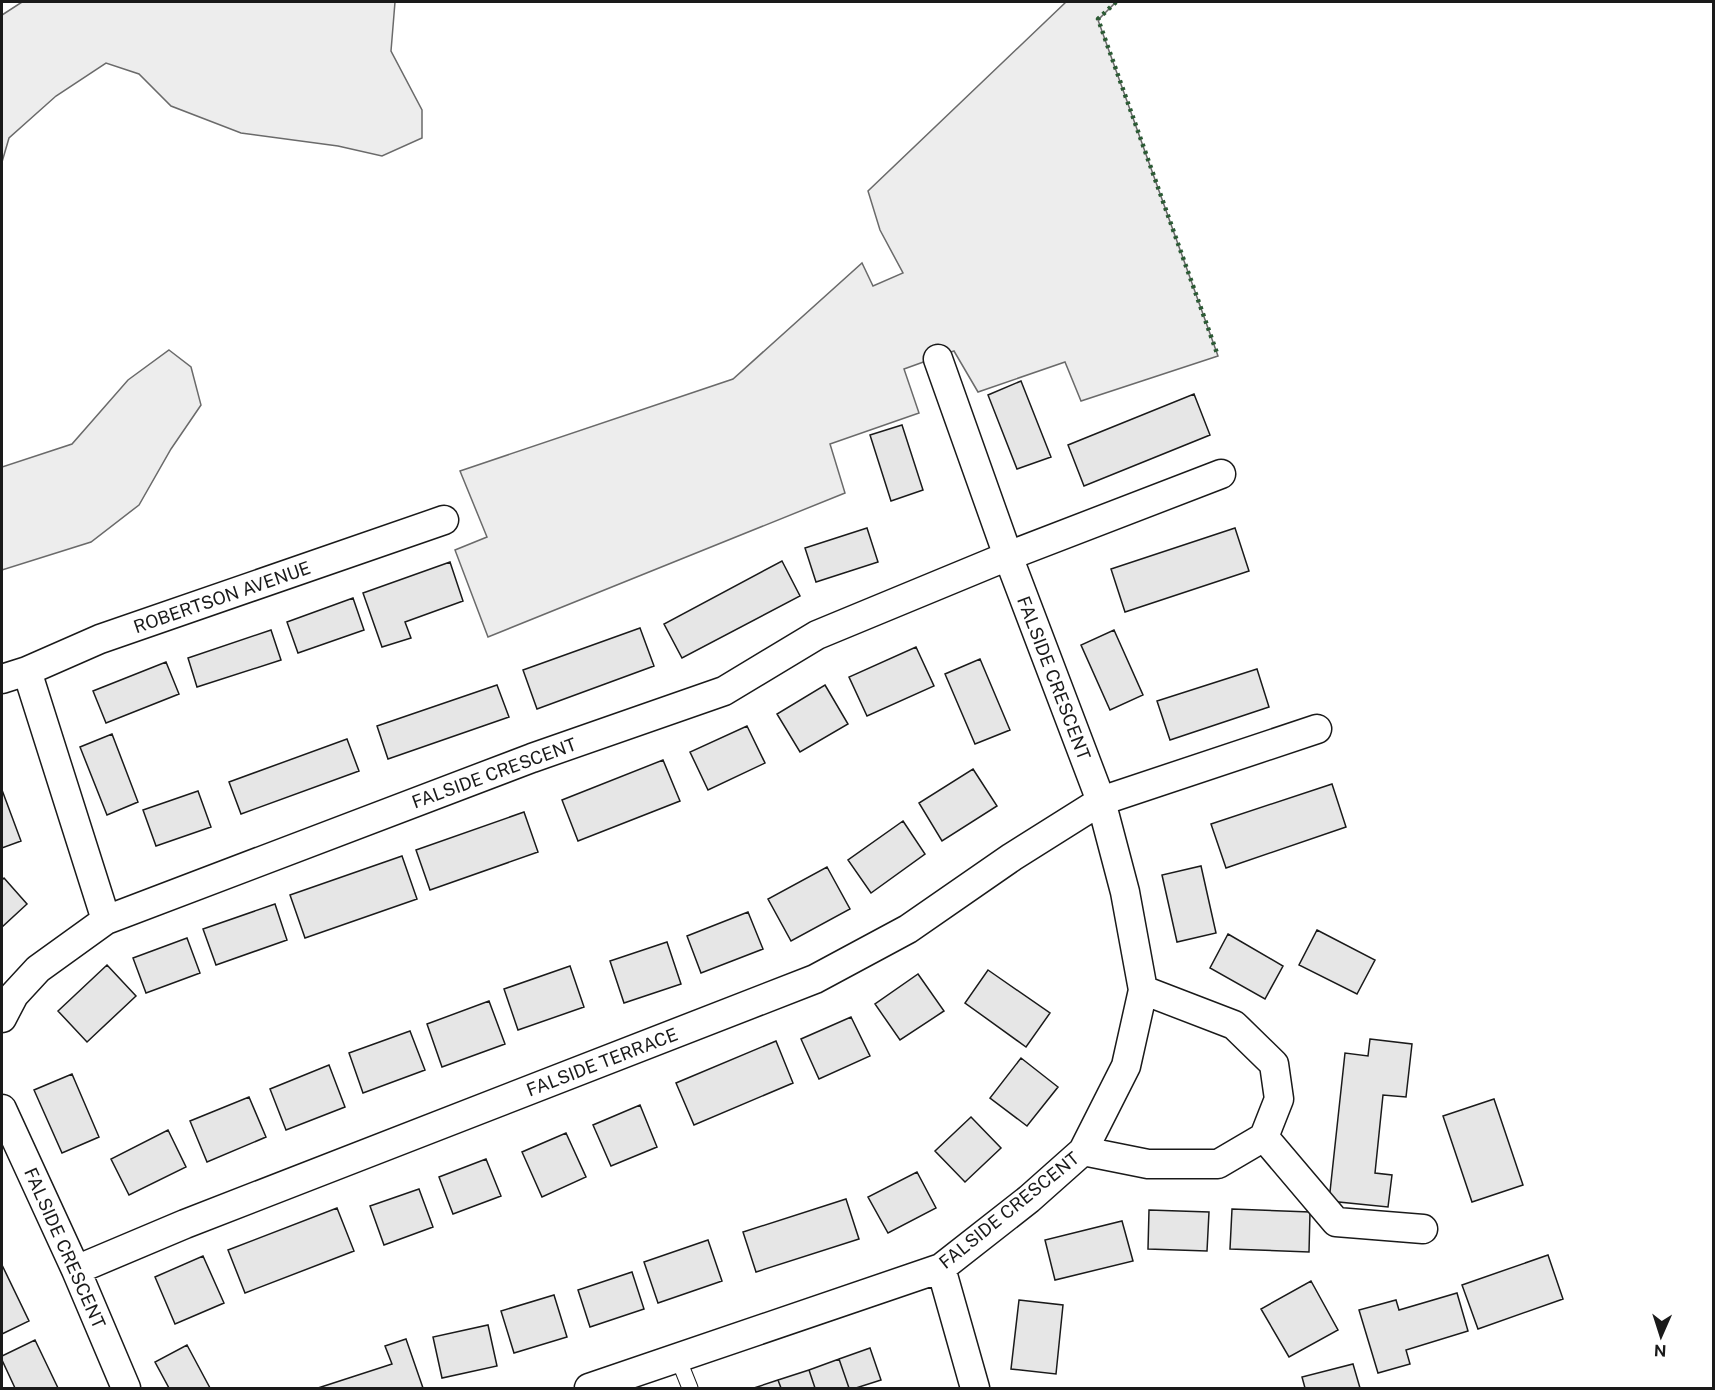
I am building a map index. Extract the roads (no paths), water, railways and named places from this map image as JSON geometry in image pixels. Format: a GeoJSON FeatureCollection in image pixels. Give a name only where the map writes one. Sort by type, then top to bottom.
{"type":"FeatureCollection","features":[{"type":"Feature","properties":{"kind":"street","name":"FALSIDE CRESCENT"},"geometry":{"type":"LineString","coordinates":[[589,1389],[940,1268],[1029,1199],[1083,1151],[1126,1066],[1143,990],[1125,892],[1101,801],[1008,556],[938,359]]}},
{"type":"Feature","properties":{"kind":"street","name":"FALSIDE CRESCENT"},"geometry":{"type":"LineString","coordinates":[[2,1018],[14,995],[38,969],[106,920],[532,758],[724,691],[817,635],[1008,556],[1221,474]]}},
{"type":"Feature","properties":{"kind":"street","name":"ROBERTSON AVENUE"},"geometry":{"type":"LineString","coordinates":[[14,675],[99,639],[444,520]]}},
{"type":"Feature","properties":{"kind":"street"},"geometry":{"type":"LineString","coordinates":[[14,675],[106,920]]}},
{"type":"Feature","properties":{"kind":"street"},"geometry":{"type":"LineString","coordinates":[[1101,801],[1317,729]]}},
{"type":"Feature","properties":{"kind":"street","name":"FALSIDE TERRACE"},"geometry":{"type":"LineString","coordinates":[[76,1270],[185,1224],[815,979],[908,929],[1011,857],[1101,801]]}},
{"type":"Feature","properties":{"kind":"street"},"geometry":{"type":"LineString","coordinates":[[1083,1151],[1148,1164],[1218,1164],[1264,1137],[1279,1099],[1274,1064],[1234,1025],[1143,990]]}},
{"type":"Feature","properties":{"kind":"street","name":"FALSIDE CRESCENT"},"geometry":{"type":"LineString","coordinates":[[2,1109],[76,1270],[126,1389]]}},
{"type":"Feature","properties":{"kind":"street"},"geometry":{"type":"LineString","coordinates":[[1264,1137],[1336,1222],[1423,1229]]}},
{"type":"Feature","properties":{"kind":"street"},"geometry":{"type":"LineString","coordinates":[[940,1268],[975,1389]]}},
{"type":"Feature","properties":{"kind":"lane"},"geometry":{"type":"LineString","coordinates":[[678,1358],[690,1389]]}}]}
